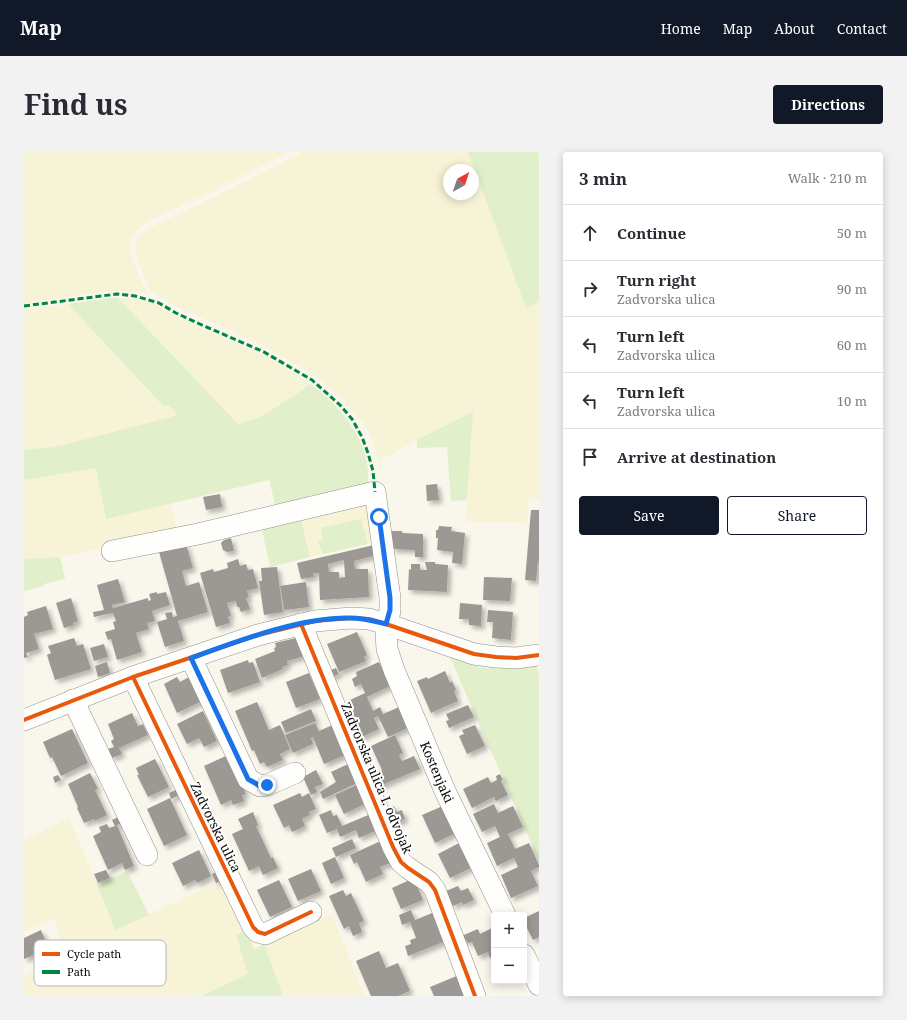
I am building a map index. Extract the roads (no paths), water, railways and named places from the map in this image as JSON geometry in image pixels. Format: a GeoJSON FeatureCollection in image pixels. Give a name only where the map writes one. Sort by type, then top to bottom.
{"type":"FeatureCollection","features":[{"type":"Feature","properties":{"kind":"street","name":"Kostenjaki"},"geometry":{"type":"LineString","coordinates":[[112,551],[198,534],[375,492],[390,598],[390,610],[386,624],[387,650],[445,791],[504,912]]}},
{"type":"Feature","properties":{"kind":"street"},"geometry":{"type":"LineString","coordinates":[[24,720],[133,677],[258,635],[315,620],[351,618],[369,619],[474,654],[516,658],[539,655]]}},
{"type":"Feature","properties":{"kind":"street","name":"Zadvorska ulica I. odvojak"},"geometry":{"type":"LineString","coordinates":[[301,624],[393,847],[401,862],[429,882],[435,890],[475,996]]}},
{"type":"Feature","properties":{"kind":"street"},"geometry":{"type":"LineString","coordinates":[[191,658],[248,779],[260,786],[267,785],[295,773]]}},
{"type":"Feature","properties":{"kind":"street","name":"Zadvorska ulica"},"geometry":{"type":"LineString","coordinates":[[133,677],[253,927],[258,932],[265,934],[311,912]]}},
{"type":"Feature","properties":{"kind":"street"},"geometry":{"type":"LineString","coordinates":[[73,700],[147,855]]}},
{"type":"Feature","properties":{"kind":"street"},"geometry":{"type":"LineString","coordinates":[[527,961],[539,985]]}}]}
